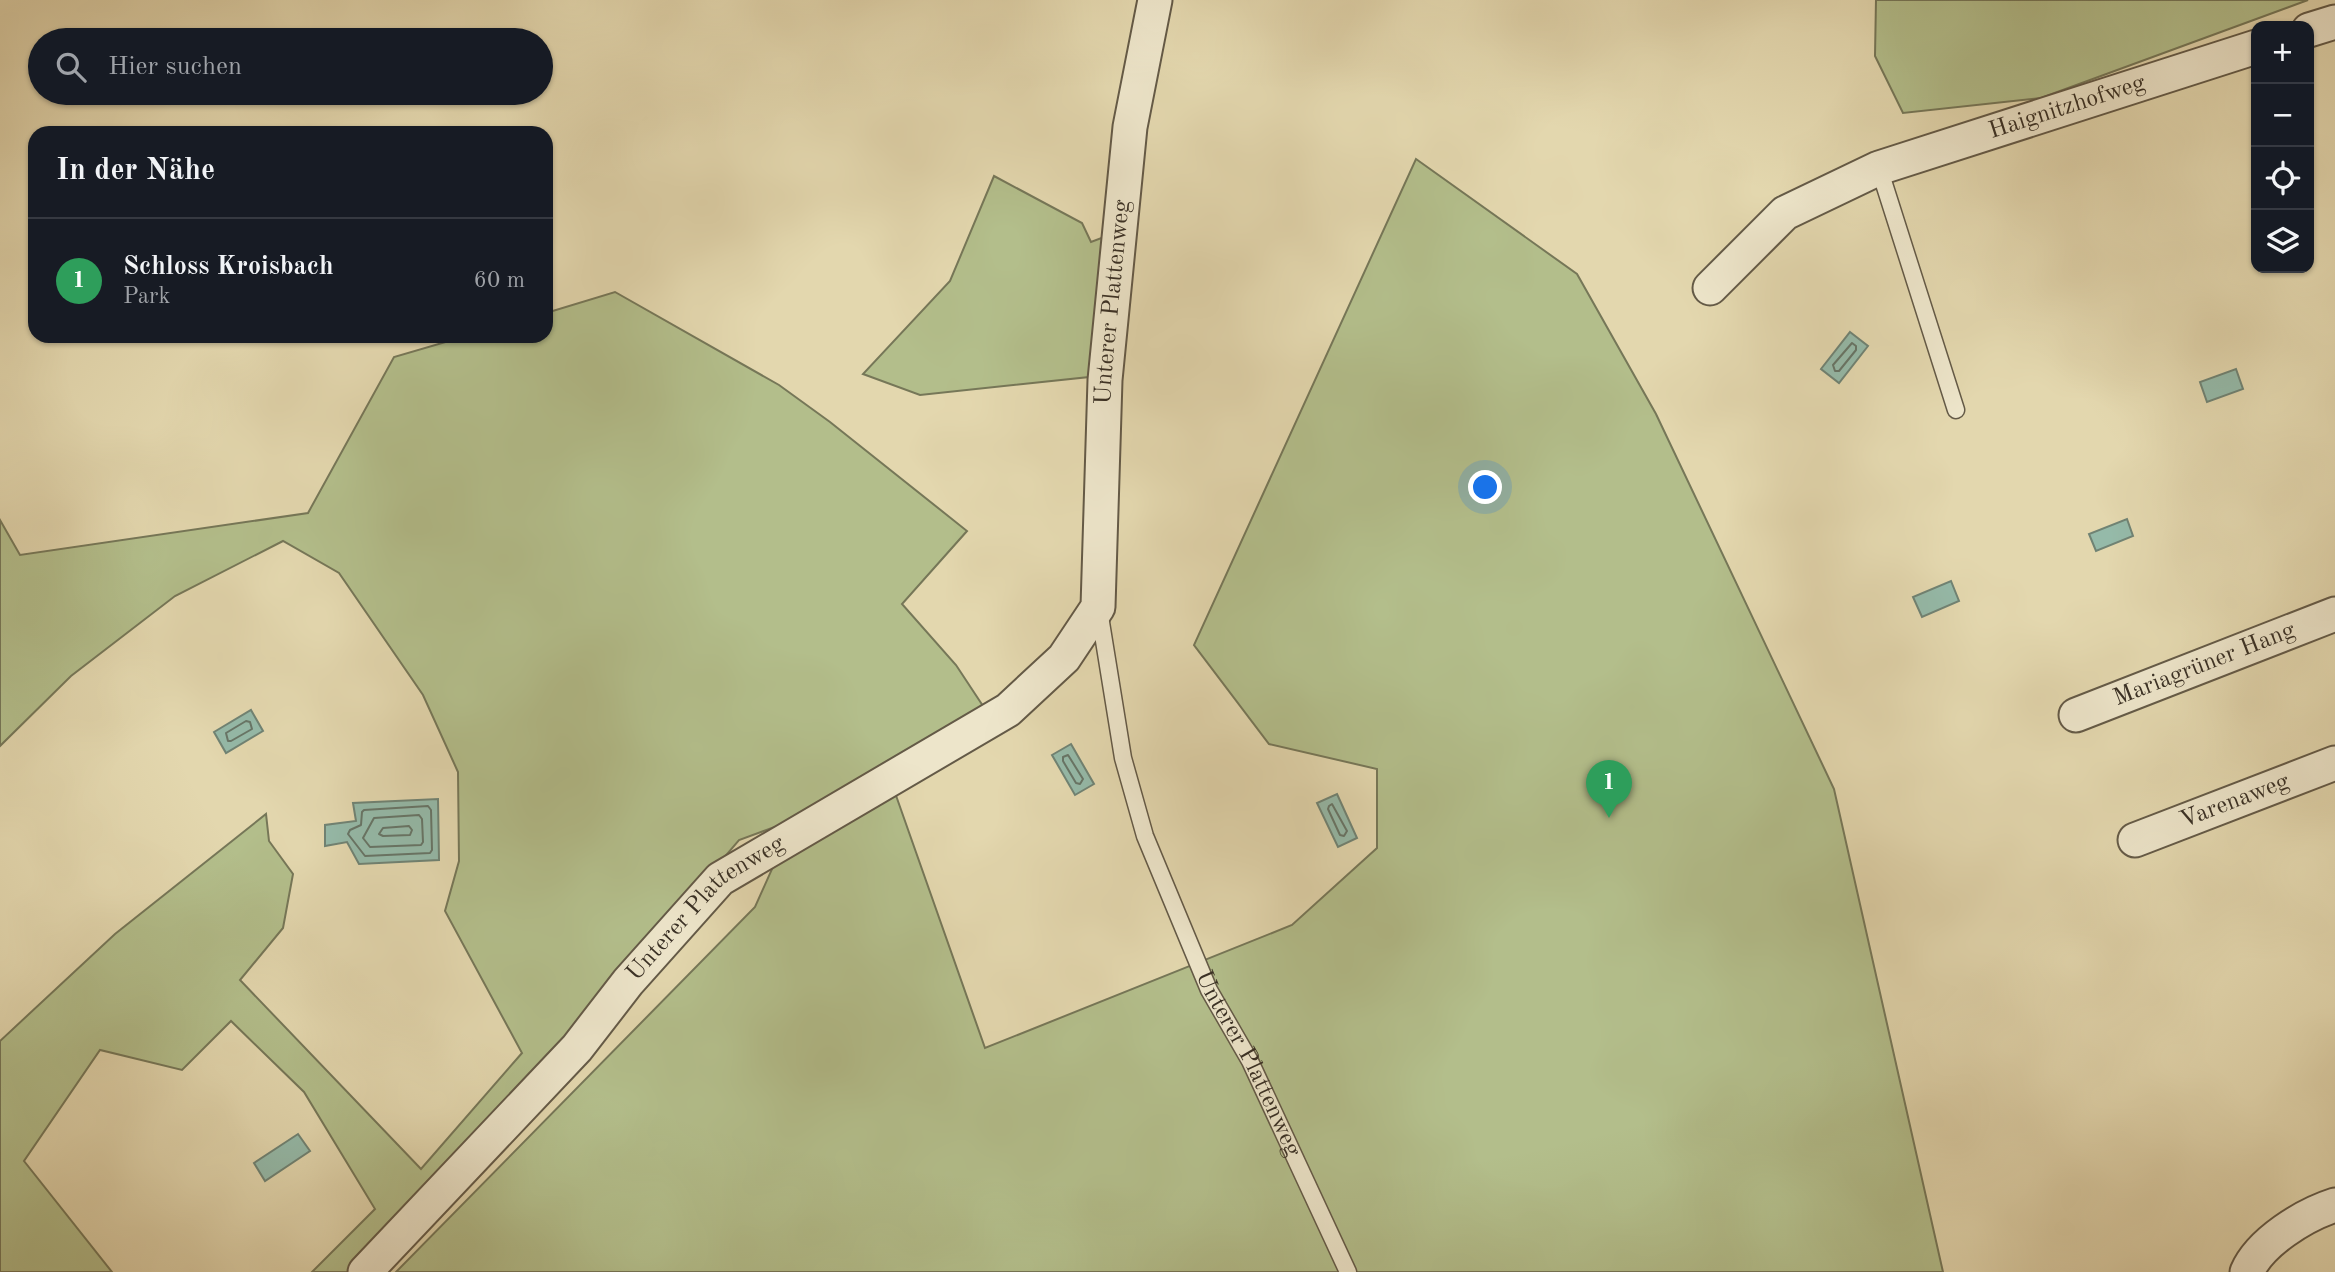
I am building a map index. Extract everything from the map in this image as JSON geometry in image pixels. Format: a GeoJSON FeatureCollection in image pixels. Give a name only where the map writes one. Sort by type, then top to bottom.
{"type":"FeatureCollection","features":[{"type":"Feature","properties":{"kind":"street","name":"Unterer Plattenweg"},"geometry":{"type":"LineString","coordinates":[[365,1272],[577,1048],[628,982],[720,878],[1008,710],[1063,658],[1098,607],[1106,367],[1130,127],[1155,0]]}},
{"type":"Feature","properties":{"kind":"street"},"geometry":{"type":"LineString","coordinates":[[2314,28],[2335,22]]}},
{"type":"Feature","properties":{"kind":"street","name":"Haignitzhofweg"},"geometry":{"type":"LineString","coordinates":[[1710,288],[1785,213],[1879,168],[2251,49]]}},
{"type":"Feature","properties":{"kind":"street","name":"Mariagrüner Hang"},"geometry":{"type":"LineString","coordinates":[[2076,715],[2335,614]]}},
{"type":"Feature","properties":{"kind":"street","name":"Varenaweg"},"geometry":{"type":"LineString","coordinates":[[2134,840],[2335,763]]}},
{"type":"Feature","properties":{"kind":"street"},"geometry":{"type":"LineString","coordinates":[[2247,1272],[2253,1259],[2288,1228],[2316,1211],[2335,1205]]}},
{"type":"Feature","properties":{"kind":"lane"},"geometry":{"type":"LineString","coordinates":[[1879,168],[1956,410]]}},
{"type":"Feature","properties":{"kind":"lane","name":"Unterer Plattenweg"},"geometry":{"type":"LineString","coordinates":[[1098,607],[1123,758],[1145,836],[1209,990],[1250,1061],[1348,1272]]}},
{"type":"Feature","properties":{"kind":"shaded area"},"geometry":{"type":"Polygon","coordinates":[[[1876,0],[2308,0],[2041,98],[1903,113],[1875,56],[1876,0]]]}},
{"type":"Feature","properties":{"kind":"shaded area"},"geometry":{"type":"Polygon","coordinates":[[[1416,159],[1577,274],[1656,414],[1834,789],[1943,1272],[396,1272],[755,907],[794,820],[739,840],[528,1087],[352,1272],[312,1272],[375,1209],[304,1092],[231,1021],[182,1070],[100,1050],[24,1161],[112,1272],[0,1272],[0,1041],[115,934],[266,814],[269,841],[293,874],[283,928],[240,980],[421,1169],[522,1053],[445,911],[459,861],[458,772],[423,695],[339,573],[283,541],[175,596],[71,676],[0,746],[0,520],[20,555],[308,513],[394,357],[442,343],[553,343],[553,311],[615,292],[779,385],[967,531],[902,604],[956,665],[983,706],[887,770],[985,1048],[1292,925],[1377,848],[1377,769],[1269,744],[1194,645],[1416,159]]]}},
{"type":"Feature","properties":{"kind":"shaded area"},"geometry":{"type":"Polygon","coordinates":[[[994,176],[1082,223],[1091,242],[1112,234],[1089,377],[920,395],[863,374],[950,281],[994,176]]]}},
{"type":"Feature","properties":{"kind":"water"},"geometry":{"type":"Polygon","coordinates":[[[1850,332],[1868,346],[1839,383],[1821,369],[1850,332]]]}},
{"type":"Feature","properties":{"kind":"water"},"geometry":{"type":"Polygon","coordinates":[[[2236,369],[2243,389],[2207,402],[2200,382],[2236,369]]]}},
{"type":"Feature","properties":{"kind":"water"},"geometry":{"type":"Polygon","coordinates":[[[2127,519],[2133,536],[2096,551],[2089,534],[2127,519]]]}},
{"type":"Feature","properties":{"kind":"water"},"geometry":{"type":"Polygon","coordinates":[[[1951,581],[1959,601],[1922,617],[1913,597],[1951,581]]]}},
{"type":"Feature","properties":{"kind":"water"},"geometry":{"type":"Polygon","coordinates":[[[251,710],[263,731],[226,753],[214,732],[251,710]]]}},
{"type":"Feature","properties":{"kind":"water"},"geometry":{"type":"Polygon","coordinates":[[[1071,744],[1094,784],[1075,795],[1052,755],[1071,744]]]}},
{"type":"Feature","properties":{"kind":"water"},"geometry":{"type":"Polygon","coordinates":[[[1337,794],[1357,838],[1338,847],[1317,803],[1337,794]]]}},
{"type":"Feature","properties":{"kind":"water"},"geometry":{"type":"Polygon","coordinates":[[[438,799],[439,860],[359,864],[347,842],[325,846],[325,825],[356,821],[353,803],[438,799]]]}},
{"type":"Feature","properties":{"kind":"water"},"geometry":{"type":"Polygon","coordinates":[[[298,1134],[310,1151],[265,1181],[254,1163],[298,1134]]]}},
{"type":"Feature","properties":{"kind":"place","name":"Schloss Kroisbach"},"geometry":{"type":"Point","coordinates":[1609,818]}}]}
